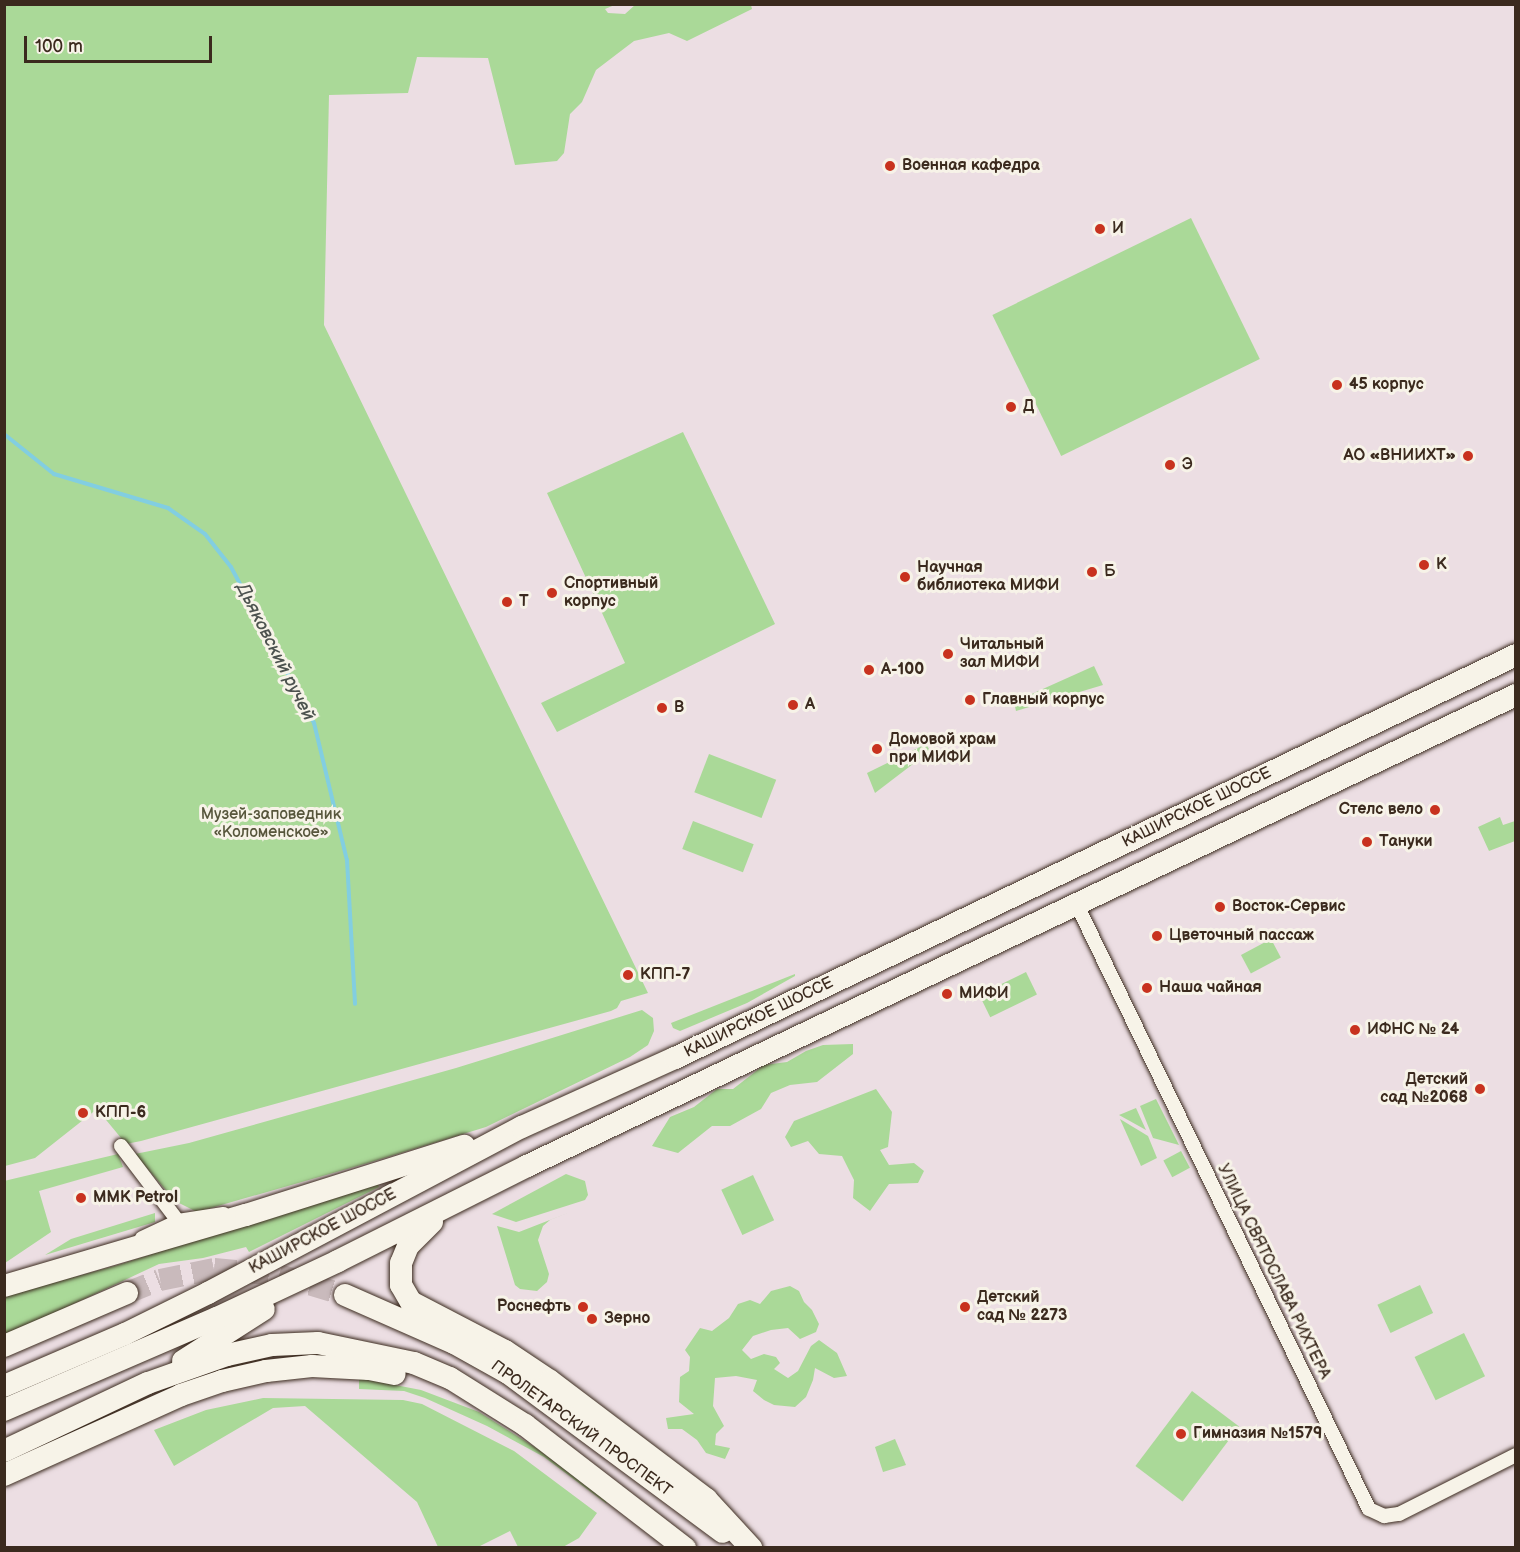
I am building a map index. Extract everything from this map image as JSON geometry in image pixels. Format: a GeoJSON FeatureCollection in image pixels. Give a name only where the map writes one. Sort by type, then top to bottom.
{"type":"FeatureCollection","features":[{"type":"Feature","properties":{"kind":"main road","name":"КАШИРСКОЕ ШОССЕ"},"geometry":{"type":"LineString","coordinates":[[4,1386],[124,1334],[208,1293],[522,1127],[683,1054],[1515,655]]}},
{"type":"Feature","properties":{"kind":"main road","name":"КАШИРСКОЕ ШОССЕ"},"geometry":{"type":"LineString","coordinates":[[4,1410],[217,1318],[338,1261],[459,1200],[1076,903],[1515,695]]}},
{"type":"Feature","properties":{"kind":"main road"},"geometry":{"type":"LineString","coordinates":[[4,1286],[246,1215],[522,1127]]}},
{"type":"Feature","properties":{"kind":"main road"},"geometry":{"type":"LineString","coordinates":[[459,1200],[408,1246],[400,1277],[404,1294],[420,1308],[505,1351],[550,1381],[706,1499],[751,1548]]}},
{"type":"Feature","properties":{"kind":"main road"},"geometry":{"type":"LineString","coordinates":[[4,1451],[148,1383],[338,1261]]}},
{"type":"Feature","properties":{"kind":"main road"},"geometry":{"type":"LineString","coordinates":[[4,1346],[127,1293]]}},
{"type":"Feature","properties":{"kind":"main road","name":"ПРОЛЕТАРСКИЙ ПРОСПЕКТ"},"geometry":{"type":"LineString","coordinates":[[345,1295],[454,1343],[508,1373],[743,1548]]}},
{"type":"Feature","properties":{"kind":"main road","name":"ПРОЛЕТАРСКИЙ ПРОСПЕКТ"},"geometry":{"type":"LineString","coordinates":[[148,1383],[227,1355],[272,1346],[318,1343],[414,1363],[450,1378],[525,1425],[685,1548]]}},
{"type":"Feature","properties":{"kind":"main road"},"geometry":{"type":"LineString","coordinates":[[4,1475],[181,1395],[266,1371],[312,1366],[369,1369],[434,1383],[491,1403]]}},
{"type":"Feature","properties":{"kind":"street","name":"УЛИЦА СВЯТОСЛАВА РИХТЕРА"},"geometry":{"type":"LineString","coordinates":[[1076,903],[1369,1509],[1384,1516],[1399,1515],[1515,1455]]}},
{"type":"Feature","properties":{"kind":"street"},"geometry":{"type":"LineString","coordinates":[[121,1146],[178,1221]]}},
{"type":"Feature","properties":{"kind":"street"},"geometry":{"type":"LineString","coordinates":[[124,1252],[148,1233],[178,1221],[217,1213],[246,1215]]}},
{"type":"Feature","properties":{"kind":"green space","name":"Музей-заповедник «Коломенское»"},"geometry":{"type":"Polygon","coordinates":[[[617,4],[605,9],[608,13],[625,14],[635,5],[751,5],[752,9],[687,41],[669,33],[634,41],[596,70],[582,102],[570,114],[564,153],[557,161],[515,165],[488,58],[417,57],[408,93],[329,95],[324,325],[648,993],[621,1001],[617,1008],[611,1011],[141,1141],[126,1144],[97,1109],[35,1158],[5,1166],[4,5],[617,4]]]}},
{"type":"Feature","properties":{"kind":"green space"},"geometry":{"type":"Polygon","coordinates":[[[1191,218],[1260,359],[1061,456],[992,315],[1191,218]]]}},
{"type":"Feature","properties":{"kind":"green space"},"geometry":{"type":"Polygon","coordinates":[[[683,432],[775,624],[557,732],[541,703],[625,663],[547,493],[683,432]]]}},
{"type":"Feature","properties":{"kind":"green space"},"geometry":{"type":"Polygon","coordinates":[[[1094,666],[1103,685],[1016,711],[1014,702],[1094,666]]]}},
{"type":"Feature","properties":{"kind":"green space"},"geometry":{"type":"Polygon","coordinates":[[[926,744],[930,751],[875,793],[867,773],[926,744]]]}},
{"type":"Feature","properties":{"kind":"green space"},"geometry":{"type":"Polygon","coordinates":[[[709,754],[776,780],[762,818],[694,792],[709,754]]]}},
{"type":"Feature","properties":{"kind":"green space"},"geometry":{"type":"Polygon","coordinates":[[[1500,817],[1503,825],[1515,821],[1515,841],[1489,851],[1478,827],[1500,817]]]}},
{"type":"Feature","properties":{"kind":"green space"},"geometry":{"type":"Polygon","coordinates":[[[693,821],[754,844],[743,872],[682,849],[693,821]]]}},
{"type":"Feature","properties":{"kind":"green space"},"geometry":{"type":"Polygon","coordinates":[[[1271,939],[1281,958],[1251,974],[1241,955],[1271,939]]]}},
{"type":"Feature","properties":{"kind":"green space"},"geometry":{"type":"Polygon","coordinates":[[[1026,972],[1037,994],[990,1017],[979,995],[1026,972]]]}},
{"type":"Feature","properties":{"kind":"green space"},"geometry":{"type":"Polygon","coordinates":[[[795,974],[747,1003],[680,1031],[673,1028],[671,1023],[795,974]]]}},
{"type":"Feature","properties":{"kind":"green space"},"geometry":{"type":"Polygon","coordinates":[[[642,1010],[653,1018],[654,1031],[648,1045],[630,1057],[486,1127],[197,1212],[175,1201],[135,1154],[189,1143],[456,1068],[642,1010]]]}},
{"type":"Feature","properties":{"kind":"green space"},"geometry":{"type":"Polygon","coordinates":[[[853,1044],[853,1054],[817,1082],[790,1085],[771,1093],[761,1109],[730,1126],[712,1126],[678,1153],[652,1146],[670,1117],[694,1107],[717,1089],[733,1089],[764,1065],[787,1062],[806,1051],[823,1045],[853,1044]]]}},
{"type":"Feature","properties":{"kind":"green space"},"geometry":{"type":"Polygon","coordinates":[[[876,1089],[892,1112],[888,1147],[880,1150],[889,1165],[914,1163],[924,1171],[918,1183],[889,1184],[870,1211],[853,1198],[854,1180],[842,1156],[819,1154],[808,1141],[791,1147],[785,1137],[794,1121],[876,1089]]]}},
{"type":"Feature","properties":{"kind":"green space"},"geometry":{"type":"Polygon","coordinates":[[[1156,1099],[1179,1145],[1153,1138],[1140,1106],[1156,1099]]]}},
{"type":"Feature","properties":{"kind":"green space"},"geometry":{"type":"Polygon","coordinates":[[[1136,1108],[1146,1130],[1119,1115],[1136,1108]]]}},
{"type":"Feature","properties":{"kind":"green space"},"geometry":{"type":"Polygon","coordinates":[[[1120,1119],[1148,1136],[1157,1158],[1141,1166],[1120,1119]]]}},
{"type":"Feature","properties":{"kind":"green space"},"geometry":{"type":"Polygon","coordinates":[[[1181,1151],[1190,1168],[1172,1177],[1163,1160],[1181,1151]]]}},
{"type":"Feature","properties":{"kind":"green space"},"geometry":{"type":"Polygon","coordinates":[[[118,1154],[123,1167],[39,1191],[51,1232],[5,1263],[4,1181],[118,1154]]]}},
{"type":"Feature","properties":{"kind":"green space"},"geometry":{"type":"Polygon","coordinates":[[[566,1174],[585,1181],[588,1195],[585,1200],[516,1222],[492,1214],[566,1174]]]}},
{"type":"Feature","properties":{"kind":"green space"},"geometry":{"type":"Polygon","coordinates":[[[753,1175],[774,1220],[742,1235],[721,1190],[753,1175]]]}},
{"type":"Feature","properties":{"kind":"green space"},"geometry":{"type":"Polygon","coordinates":[[[377,1182],[379,1187],[249,1252],[246,1247],[203,1258],[159,1264],[5,1336],[5,1296],[118,1265],[377,1182]]]}},
{"type":"Feature","properties":{"kind":"green space"},"geometry":{"type":"Polygon","coordinates":[[[578,1209],[550,1220],[543,1226],[538,1240],[549,1274],[547,1282],[537,1291],[520,1289],[515,1285],[497,1226],[519,1232],[578,1209]]]}},
{"type":"Feature","properties":{"kind":"green space"},"geometry":{"type":"Polygon","coordinates":[[[155,1213],[155,1222],[45,1255],[71,1239],[155,1213]]]}},
{"type":"Feature","properties":{"kind":"green space"},"geometry":{"type":"Polygon","coordinates":[[[1420,1285],[1433,1313],[1391,1333],[1377,1305],[1420,1285]]]}},
{"type":"Feature","properties":{"kind":"green space"},"geometry":{"type":"Polygon","coordinates":[[[790,1286],[799,1291],[804,1302],[812,1310],[819,1324],[816,1332],[800,1339],[788,1328],[771,1330],[753,1336],[742,1350],[751,1359],[764,1354],[776,1357],[780,1363],[774,1369],[788,1378],[798,1371],[811,1346],[819,1340],[837,1353],[847,1376],[834,1378],[815,1368],[806,1397],[795,1407],[774,1405],[764,1400],[753,1391],[757,1380],[736,1376],[715,1378],[713,1406],[724,1426],[716,1434],[715,1445],[730,1448],[725,1459],[706,1453],[697,1440],[682,1429],[668,1429],[666,1418],[694,1414],[679,1402],[680,1377],[689,1371],[690,1357],[685,1350],[700,1328],[712,1331],[729,1318],[738,1304],[750,1300],[760,1304],[771,1291],[790,1286]]]}},
{"type":"Feature","properties":{"kind":"green space"},"geometry":{"type":"Polygon","coordinates":[[[1464,1333],[1485,1376],[1436,1400],[1415,1357],[1464,1333]]]}},
{"type":"Feature","properties":{"kind":"green space"},"geometry":{"type":"Polygon","coordinates":[[[359,1378],[421,1390],[479,1412],[544,1453],[604,1498],[607,1504],[544,1457],[487,1426],[404,1391],[359,1389],[359,1378]]]}},
{"type":"Feature","properties":{"kind":"green space"},"geometry":{"type":"Polygon","coordinates":[[[1192,1391],[1239,1427],[1183,1502],[1135,1466],[1192,1391]]]}},
{"type":"Feature","properties":{"kind":"green space"},"geometry":{"type":"Polygon","coordinates":[[[263,1398],[403,1400],[422,1404],[514,1451],[597,1513],[579,1538],[563,1547],[518,1547],[510,1531],[478,1547],[438,1547],[417,1502],[305,1406],[273,1408],[174,1466],[154,1430],[206,1410],[263,1398]]]}},
{"type":"Feature","properties":{"kind":"green space"},"geometry":{"type":"Polygon","coordinates":[[[895,1439],[906,1465],[883,1472],[875,1447],[895,1439]]]}},
{"type":"Feature","properties":{"kind":"waterway","name":"Дьяковский ручей"},"geometry":{"type":"LineString","coordinates":[[4,434],[54,474],[168,508],[205,534],[231,567],[314,723],[347,860],[355,1004]]}},
{"type":"Feature","properties":{"kind":"tunnel"},"geometry":{"type":"LineString","coordinates":[[127,1293],[160,1280],[214,1269],[279,1275],[345,1295]]}},
{"type":"Feature","properties":{"kind":"place","name":"Военная кафедра"},"geometry":{"type":"Point","coordinates":[890,166]}},
{"type":"Feature","properties":{"kind":"place","name":"И"},"geometry":{"type":"Point","coordinates":[1100,229]}},
{"type":"Feature","properties":{"kind":"place","name":"45 корпус"},"geometry":{"type":"Point","coordinates":[1337,385]}},
{"type":"Feature","properties":{"kind":"place","name":"Д"},"geometry":{"type":"Point","coordinates":[1011,407]}},
{"type":"Feature","properties":{"kind":"place","name":"АО «ВНИИХТ»"},"geometry":{"type":"Point","coordinates":[1468,456]}},
{"type":"Feature","properties":{"kind":"place","name":"Э"},"geometry":{"type":"Point","coordinates":[1170,465]}},
{"type":"Feature","properties":{"kind":"place","name":"К"},"geometry":{"type":"Point","coordinates":[1424,565]}},
{"type":"Feature","properties":{"kind":"place","name":"Б"},"geometry":{"type":"Point","coordinates":[1092,572]}},
{"type":"Feature","properties":{"kind":"place","name":"Научная библиотека МИФИ"},"geometry":{"type":"Point","coordinates":[905,577]}},
{"type":"Feature","properties":{"kind":"place","name":"Спортивный корпус"},"geometry":{"type":"Point","coordinates":[552,593]}},
{"type":"Feature","properties":{"kind":"place","name":"Т"},"geometry":{"type":"Point","coordinates":[507,602]}},
{"type":"Feature","properties":{"kind":"place","name":"Читальный зал МИФИ"},"geometry":{"type":"Point","coordinates":[948,654]}},
{"type":"Feature","properties":{"kind":"place","name":"А-100"},"geometry":{"type":"Point","coordinates":[869,670]}},
{"type":"Feature","properties":{"kind":"place","name":"Главный корпус"},"geometry":{"type":"Point","coordinates":[970,700]}},
{"type":"Feature","properties":{"kind":"place","name":"А"},"geometry":{"type":"Point","coordinates":[793,705]}},
{"type":"Feature","properties":{"kind":"place","name":"В"},"geometry":{"type":"Point","coordinates":[662,708]}},
{"type":"Feature","properties":{"kind":"place","name":"Домовой храм при МИФИ"},"geometry":{"type":"Point","coordinates":[877,749]}},
{"type":"Feature","properties":{"kind":"place","name":"Стелс вело"},"geometry":{"type":"Point","coordinates":[1435,810]}},
{"type":"Feature","properties":{"kind":"place","name":"Тануки"},"geometry":{"type":"Point","coordinates":[1367,842]}},
{"type":"Feature","properties":{"kind":"place","name":"Восток-Сервис"},"geometry":{"type":"Point","coordinates":[1220,907]}},
{"type":"Feature","properties":{"kind":"place","name":"Цветочный пассаж"},"geometry":{"type":"Point","coordinates":[1157,936]}},
{"type":"Feature","properties":{"kind":"place","name":"КПП-7"},"geometry":{"type":"Point","coordinates":[628,975]}},
{"type":"Feature","properties":{"kind":"place","name":"Наша чайная"},"geometry":{"type":"Point","coordinates":[1147,988]}},
{"type":"Feature","properties":{"kind":"place","name":"МИФИ"},"geometry":{"type":"Point","coordinates":[947,994]}},
{"type":"Feature","properties":{"kind":"place","name":"ИФНС № 24"},"geometry":{"type":"Point","coordinates":[1355,1030]}},
{"type":"Feature","properties":{"kind":"place","name":"Детский сад №2068"},"geometry":{"type":"Point","coordinates":[1480,1089]}},
{"type":"Feature","properties":{"kind":"place","name":"КПП-6"},"geometry":{"type":"Point","coordinates":[83,1113]}},
{"type":"Feature","properties":{"kind":"place","name":"ММК Petrol"},"geometry":{"type":"Point","coordinates":[81,1198]}},
{"type":"Feature","properties":{"kind":"place","name":"Роснефть"},"geometry":{"type":"Point","coordinates":[583,1307]}},
{"type":"Feature","properties":{"kind":"place","name":"Детский сад № 2273"},"geometry":{"type":"Point","coordinates":[965,1307]}},
{"type":"Feature","properties":{"kind":"place","name":"Зерно"},"geometry":{"type":"Point","coordinates":[592,1319]}},
{"type":"Feature","properties":{"kind":"place","name":"Гимназия №1579"},"geometry":{"type":"Point","coordinates":[1181,1434]}}]}
